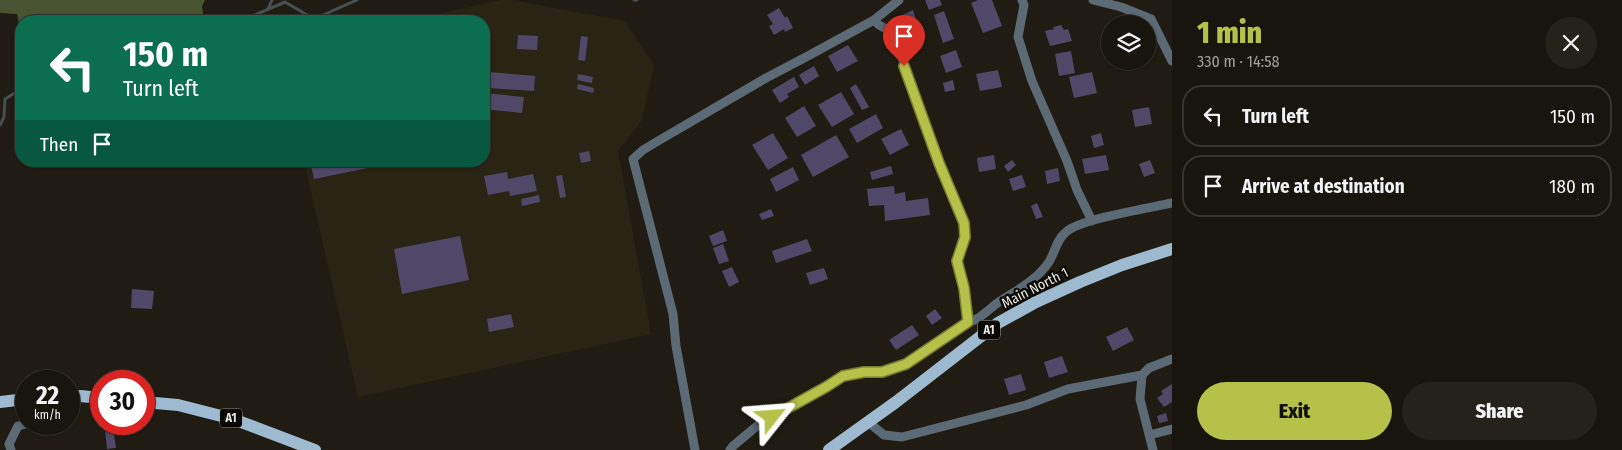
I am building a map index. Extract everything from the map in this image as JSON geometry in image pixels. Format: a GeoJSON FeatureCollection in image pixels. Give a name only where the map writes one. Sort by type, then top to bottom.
{"type":"FeatureCollection","features":[{"type":"Feature","properties":{"kind":"main road","name":"Main North 1"},"geometry":{"type":"LineString","coordinates":[[829,450],[998,323],[1036,302],[1080,282],[1122,265],[1172,249]]}},
{"type":"Feature","properties":{"kind":"main road"},"geometry":{"type":"LineString","coordinates":[[0,402],[15,400]]}},
{"type":"Feature","properties":{"kind":"main road","name":"A1"},"geometry":{"type":"LineString","coordinates":[[155,403],[178,405],[233,419],[309,449]]}},
{"type":"Feature","properties":{"kind":"street"},"geometry":{"type":"LineString","coordinates":[[695,450],[676,346],[673,314],[633,159],[658,140],[766,78],[874,20],[899,0]]}},
{"type":"Feature","properties":{"kind":"street"},"geometry":{"type":"LineString","coordinates":[[1022,0],[1024,5],[1018,37],[1032,81],[1067,161],[1077,190],[1092,221]]}},
{"type":"Feature","properties":{"kind":"street"},"geometry":{"type":"LineString","coordinates":[[1093,0],[1121,7],[1152,19],[1172,61]]}},
{"type":"Feature","properties":{"kind":"street"},"geometry":{"type":"LineString","coordinates":[[874,20],[877,25],[892,32],[895,38],[939,163],[964,223],[965,237],[957,261],[964,288],[968,322]]}},
{"type":"Feature","properties":{"kind":"street"},"geometry":{"type":"LineString","coordinates":[[730,450],[762,421],[843,376],[864,372],[882,372],[906,364],[968,322],[973,322],[1040,274],[1066,231],[1092,221],[1172,203]]}},
{"type":"Feature","properties":{"kind":"street"},"geometry":{"type":"LineString","coordinates":[[868,422],[884,435],[902,437],[1026,405],[1068,389],[1142,375],[1149,368],[1172,359]]}},
{"type":"Feature","properties":{"kind":"street"},"geometry":{"type":"LineString","coordinates":[[1142,375],[1140,399],[1153,450]]}},
{"type":"Feature","properties":{"kind":"street"},"geometry":{"type":"LineString","coordinates":[[1150,435],[1172,429]]}},
{"type":"Feature","properties":{"kind":"street"},"geometry":{"type":"LineString","coordinates":[[11,450],[9,444],[15,432]]}},
{"type":"Feature","properties":{"kind":"shaded area"},"geometry":{"type":"Polygon","coordinates":[[[501,0],[512,0],[625,21],[654,65],[642,120],[618,151],[651,334],[358,397],[305,167],[490,167],[490,15],[432,15],[501,0]]]}},
{"type":"Feature","properties":{"kind":"green space"},"geometry":{"type":"Polygon","coordinates":[[[0,0],[205,0],[202,6],[203,15],[17,15],[0,13],[0,0]]]}},
{"type":"Feature","properties":{"kind":"building"},"geometry":{"type":"Polygon","coordinates":[[[925,0],[940,0],[942,5],[929,10],[925,0]]]}},
{"type":"Feature","properties":{"kind":"building"},"geometry":{"type":"Polygon","coordinates":[[[978,0],[992,0],[1002,26],[983,33],[971,3],[978,0]]]}},
{"type":"Feature","properties":{"kind":"building"},"geometry":{"type":"Polygon","coordinates":[[[779,8],[785,18],[787,16],[793,28],[785,32],[784,29],[774,35],[769,26],[773,24],[767,15],[779,8]]]}},
{"type":"Feature","properties":{"kind":"building"},"geometry":{"type":"Polygon","coordinates":[[[913,10],[917,22],[905,27],[900,16],[913,10]]]}},
{"type":"Feature","properties":{"kind":"building"},"geometry":{"type":"Polygon","coordinates":[[[944,11],[954,39],[943,43],[934,15],[944,11]]]}},
{"type":"Feature","properties":{"kind":"building"},"geometry":{"type":"Polygon","coordinates":[[[1061,25],[1064,30],[1068,29],[1072,41],[1050,46],[1045,31],[1061,25]]]}},
{"type":"Feature","properties":{"kind":"building"},"geometry":{"type":"Polygon","coordinates":[[[518,35],[538,36],[537,50],[517,49],[518,35]]]}},
{"type":"Feature","properties":{"kind":"building"},"geometry":{"type":"Polygon","coordinates":[[[581,36],[588,37],[585,61],[578,60],[581,36]]]}},
{"type":"Feature","properties":{"kind":"building"},"geometry":{"type":"Polygon","coordinates":[[[848,45],[858,61],[837,72],[828,56],[848,45]]]}},
{"type":"Feature","properties":{"kind":"building"},"geometry":{"type":"Polygon","coordinates":[[[956,50],[962,67],[946,73],[940,56],[956,50]]]}},
{"type":"Feature","properties":{"kind":"building"},"geometry":{"type":"Polygon","coordinates":[[[1071,51],[1075,73],[1059,76],[1055,54],[1071,51]]]}},
{"type":"Feature","properties":{"kind":"building"},"geometry":{"type":"Polygon","coordinates":[[[814,66],[819,76],[805,85],[799,75],[814,66]]]}},
{"type":"Feature","properties":{"kind":"building"},"geometry":{"type":"Polygon","coordinates":[[[998,70],[1002,87],[980,91],[976,74],[998,70]]]}},
{"type":"Feature","properties":{"kind":"building"},"geometry":{"type":"Polygon","coordinates":[[[490,72],[535,76],[534,91],[490,88],[490,72]]]}},
{"type":"Feature","properties":{"kind":"building"},"geometry":{"type":"Polygon","coordinates":[[[1092,72],[1097,93],[1074,98],[1069,77],[1092,72]]]}},
{"type":"Feature","properties":{"kind":"building"},"geometry":{"type":"Polygon","coordinates":[[[578,74],[593,77],[592,83],[577,80],[578,74]]]}},
{"type":"Feature","properties":{"kind":"building"},"geometry":{"type":"Polygon","coordinates":[[[794,77],[799,87],[787,94],[789,97],[780,103],[772,90],[794,77]]]}},
{"type":"Feature","properties":{"kind":"building"},"geometry":{"type":"Polygon","coordinates":[[[953,80],[955,90],[945,92],[943,83],[953,80]]]}},
{"type":"Feature","properties":{"kind":"building"},"geometry":{"type":"Polygon","coordinates":[[[578,84],[594,88],[593,93],[577,89],[578,84]]]}},
{"type":"Feature","properties":{"kind":"building"},"geometry":{"type":"Polygon","coordinates":[[[856,84],[869,107],[862,110],[850,88],[856,84]]]}},
{"type":"Feature","properties":{"kind":"building"},"geometry":{"type":"Polygon","coordinates":[[[841,92],[854,114],[832,127],[818,105],[841,92]]]}},
{"type":"Feature","properties":{"kind":"building"},"geometry":{"type":"Polygon","coordinates":[[[490,94],[524,97],[522,113],[490,110],[490,94]]]}},
{"type":"Feature","properties":{"kind":"building"},"geometry":{"type":"Polygon","coordinates":[[[804,106],[816,126],[797,137],[785,118],[804,106]]]}},
{"type":"Feature","properties":{"kind":"building"},"geometry":{"type":"Polygon","coordinates":[[[1149,107],[1152,124],[1135,127],[1132,110],[1149,107]]]}},
{"type":"Feature","properties":{"kind":"building"},"geometry":{"type":"Polygon","coordinates":[[[876,114],[883,128],[857,143],[849,129],[876,114]]]}},
{"type":"Feature","properties":{"kind":"building"},"geometry":{"type":"Polygon","coordinates":[[[901,129],[909,145],[890,155],[881,139],[901,129]]]}},
{"type":"Feature","properties":{"kind":"building"},"geometry":{"type":"Polygon","coordinates":[[[773,133],[788,158],[768,170],[752,145],[773,133]]]}},
{"type":"Feature","properties":{"kind":"building"},"geometry":{"type":"Polygon","coordinates":[[[1101,133],[1104,145],[1094,148],[1091,136],[1101,133]]]}},
{"type":"Feature","properties":{"kind":"building"},"geometry":{"type":"Polygon","coordinates":[[[836,135],[849,157],[813,177],[801,155],[836,135]]]}},
{"type":"Feature","properties":{"kind":"building"},"geometry":{"type":"Polygon","coordinates":[[[589,151],[591,161],[581,163],[579,153],[589,151]]]}},
{"type":"Feature","properties":{"kind":"building"},"geometry":{"type":"Polygon","coordinates":[[[994,155],[996,169],[979,172],[977,158],[994,155]]]}},
{"type":"Feature","properties":{"kind":"building"},"geometry":{"type":"Polygon","coordinates":[[[1106,155],[1109,170],[1085,174],[1082,159],[1106,155]]]}},
{"type":"Feature","properties":{"kind":"building"},"geometry":{"type":"Polygon","coordinates":[[[1012,160],[1016,165],[1008,172],[1004,166],[1012,160]]]}},
{"type":"Feature","properties":{"kind":"building"},"geometry":{"type":"Polygon","coordinates":[[[1150,160],[1155,173],[1144,177],[1139,164],[1150,160]]]}},
{"type":"Feature","properties":{"kind":"building"},"geometry":{"type":"Polygon","coordinates":[[[891,166],[893,174],[872,180],[870,172],[891,166]]]}},
{"type":"Feature","properties":{"kind":"building"},"geometry":{"type":"Polygon","coordinates":[[[311,167],[373,167],[314,179],[311,167]]]}},
{"type":"Feature","properties":{"kind":"building"},"geometry":{"type":"Polygon","coordinates":[[[793,167],[799,180],[776,192],[770,179],[793,167]]]}},
{"type":"Feature","properties":{"kind":"building"},"geometry":{"type":"Polygon","coordinates":[[[1058,168],[1060,181],[1047,184],[1045,171],[1058,168]]]}},
{"type":"Feature","properties":{"kind":"building"},"geometry":{"type":"Polygon","coordinates":[[[507,172],[508,179],[533,174],[537,191],[510,196],[509,191],[488,195],[484,176],[507,172]]]}},
{"type":"Feature","properties":{"kind":"building"},"geometry":{"type":"Polygon","coordinates":[[[562,175],[566,197],[560,198],[556,176],[562,175]]]}},
{"type":"Feature","properties":{"kind":"building"},"geometry":{"type":"Polygon","coordinates":[[[1022,175],[1026,187],[1013,191],[1009,179],[1022,175]]]}},
{"type":"Feature","properties":{"kind":"building"},"geometry":{"type":"Polygon","coordinates":[[[894,186],[895,194],[905,192],[906,201],[928,198],[930,215],[885,221],[884,205],[869,206],[867,189],[894,186]]]}},
{"type":"Feature","properties":{"kind":"building"},"geometry":{"type":"Polygon","coordinates":[[[539,195],[540,202],[522,206],[521,199],[539,195]]]}},
{"type":"Feature","properties":{"kind":"building"},"geometry":{"type":"Polygon","coordinates":[[[1037,203],[1043,217],[1036,219],[1031,206],[1037,203]]]}},
{"type":"Feature","properties":{"kind":"building"},"geometry":{"type":"Polygon","coordinates":[[[771,209],[774,216],[762,220],[759,214],[771,209]]]}},
{"type":"Feature","properties":{"kind":"building"},"geometry":{"type":"Polygon","coordinates":[[[723,230],[727,241],[713,246],[709,236],[723,230]]]}},
{"type":"Feature","properties":{"kind":"building"},"geometry":{"type":"Polygon","coordinates":[[[460,236],[469,280],[402,294],[394,249],[460,236]]]}},
{"type":"Feature","properties":{"kind":"building"},"geometry":{"type":"Polygon","coordinates":[[[807,239],[812,251],[776,263],[772,251],[807,239]]]}},
{"type":"Feature","properties":{"kind":"building"},"geometry":{"type":"Polygon","coordinates":[[[723,244],[729,261],[719,264],[713,248],[723,244]]]}},
{"type":"Feature","properties":{"kind":"building"},"geometry":{"type":"Polygon","coordinates":[[[732,267],[739,282],[729,287],[722,271],[732,267]]]}},
{"type":"Feature","properties":{"kind":"building"},"geometry":{"type":"Polygon","coordinates":[[[824,268],[828,279],[810,285],[806,273],[824,268]]]}},
{"type":"Feature","properties":{"kind":"building"},"geometry":{"type":"Polygon","coordinates":[[[132,289],[154,291],[152,309],[131,308],[132,289]]]}},
{"type":"Feature","properties":{"kind":"building"},"geometry":{"type":"Polygon","coordinates":[[[935,309],[942,318],[932,325],[926,316],[935,309]]]}},
{"type":"Feature","properties":{"kind":"building"},"geometry":{"type":"Polygon","coordinates":[[[511,314],[514,327],[489,332],[487,319],[511,314]]]}},
{"type":"Feature","properties":{"kind":"building"},"geometry":{"type":"Polygon","coordinates":[[[912,325],[919,335],[896,350],[889,340],[912,325]]]}},
{"type":"Feature","properties":{"kind":"building"},"geometry":{"type":"Polygon","coordinates":[[[1127,327],[1134,340],[1113,351],[1106,337],[1127,327]]]}},
{"type":"Feature","properties":{"kind":"building"},"geometry":{"type":"Polygon","coordinates":[[[1062,356],[1068,372],[1049,378],[1044,362],[1062,356]]]}},
{"type":"Feature","properties":{"kind":"building"},"geometry":{"type":"Polygon","coordinates":[[[1021,374],[1026,390],[1009,395],[1004,379],[1021,374]]]}},
{"type":"Feature","properties":{"kind":"building"},"geometry":{"type":"Polygon","coordinates":[[[1172,384],[1172,402],[1164,407],[1157,398],[1163,394],[1161,391],[1172,384]]]}},
{"type":"Feature","properties":{"kind":"building"},"geometry":{"type":"Polygon","coordinates":[[[1166,413],[1168,421],[1159,423],[1157,416],[1166,413]]]}},
{"type":"Feature","properties":{"kind":"building"},"geometry":{"type":"Polygon","coordinates":[[[106,435],[114,435],[116,448],[107,449],[106,435]]]}},
{"type":"Feature","properties":{"kind":"waterway"},"geometry":{"type":"LineString","coordinates":[[268,9],[272,0]]}},
{"type":"Feature","properties":{"kind":"waterway"},"geometry":{"type":"LineString","coordinates":[[323,15],[357,0]]}},
{"type":"Feature","properties":{"kind":"waterway"},"geometry":{"type":"LineString","coordinates":[[255,15],[285,2],[307,15]]}},
{"type":"Feature","properties":{"kind":"waterway"},"geometry":{"type":"LineString","coordinates":[[0,125],[4,117],[5,99],[15,93]]}},
{"type":"Feature","properties":{"kind":"route"},"geometry":{"type":"LineString","coordinates":[[772,417],[843,376],[864,372],[882,372],[906,364],[930,350],[968,322],[964,288],[957,261],[965,237],[964,223],[939,163],[904,66]]}}]}
